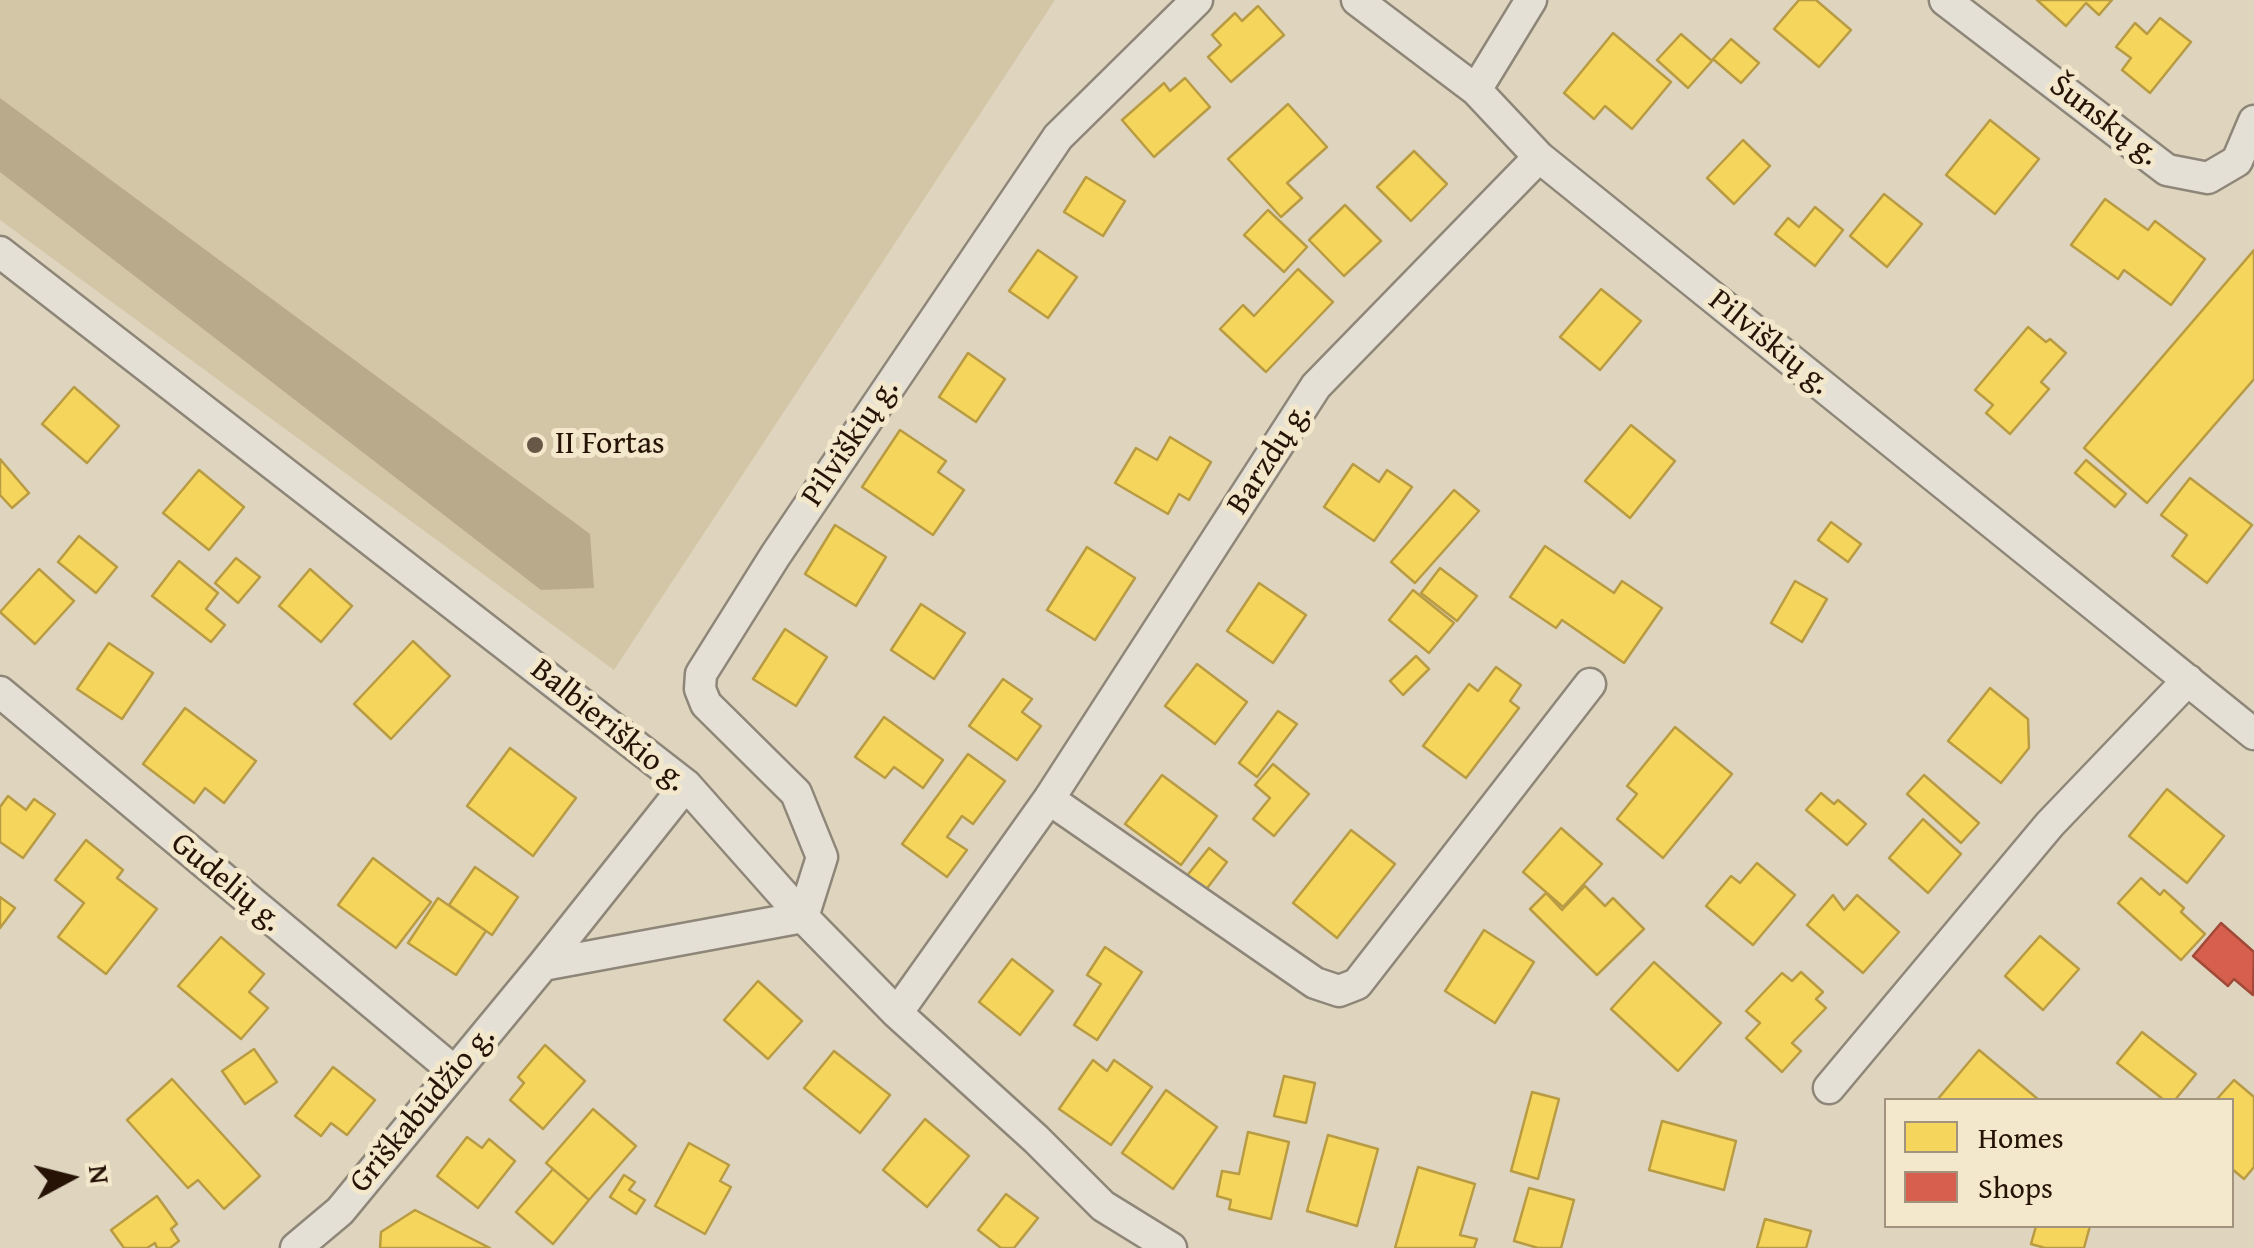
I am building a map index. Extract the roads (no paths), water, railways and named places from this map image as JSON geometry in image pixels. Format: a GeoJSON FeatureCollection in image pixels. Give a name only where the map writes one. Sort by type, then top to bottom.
{"type":"FeatureCollection","features":[{"type":"Feature","properties":{"kind":"street","name":"Pilviškių g."},"geometry":{"type":"LineString","coordinates":[[803,917],[822,857],[803,809],[796,793],[706,704],[700,689],[701,674],[775,556],[1058,137],[1197,0]]}},
{"type":"Feature","properties":{"kind":"street","name":"Pilviškių g."},"geometry":{"type":"LineString","coordinates":[[1357,0],[1476,90],[1539,157],[2254,734]]}},
{"type":"Feature","properties":{"kind":"street"},"geometry":{"type":"LineString","coordinates":[[1476,90],[1531,0]]}},
{"type":"Feature","properties":{"kind":"street","name":"Šunskų g."},"geometry":{"type":"LineString","coordinates":[[1945,0],[2168,170],[2208,178],[2237,162],[2254,120]]}},
{"type":"Feature","properties":{"kind":"street","name":"Barzdų g."},"geometry":{"type":"LineString","coordinates":[[897,1013],[1049,799],[1316,386],[1539,157]]}},
{"type":"Feature","properties":{"kind":"street","name":"Balbieriškio g."},"geometry":{"type":"LineString","coordinates":[[0,252],[686,785],[803,917],[897,1013],[1036,1139],[1103,1206],[1171,1248]]}},
{"type":"Feature","properties":{"kind":"street"},"geometry":{"type":"LineString","coordinates":[[1829,1088],[2050,824],[2188,680]]}},
{"type":"Feature","properties":{"kind":"street"},"geometry":{"type":"LineString","coordinates":[[1049,799],[1316,983],[1339,991],[1358,984],[1590,684]]}},
{"type":"Feature","properties":{"kind":"street","name":"Gudelių g."},"geometry":{"type":"LineString","coordinates":[[0,692],[455,1072]]}},
{"type":"Feature","properties":{"kind":"street","name":"Griškabūdžio g."},"geometry":{"type":"LineString","coordinates":[[296,1248],[340,1211],[686,785]]}},
{"type":"Feature","properties":{"kind":"street"},"geometry":{"type":"LineString","coordinates":[[543,965],[803,917]]}},
{"type":"Feature","properties":{"kind":"place","name":"II Fortas"},"geometry":{"type":"Point","coordinates":[535,445]}}]}
